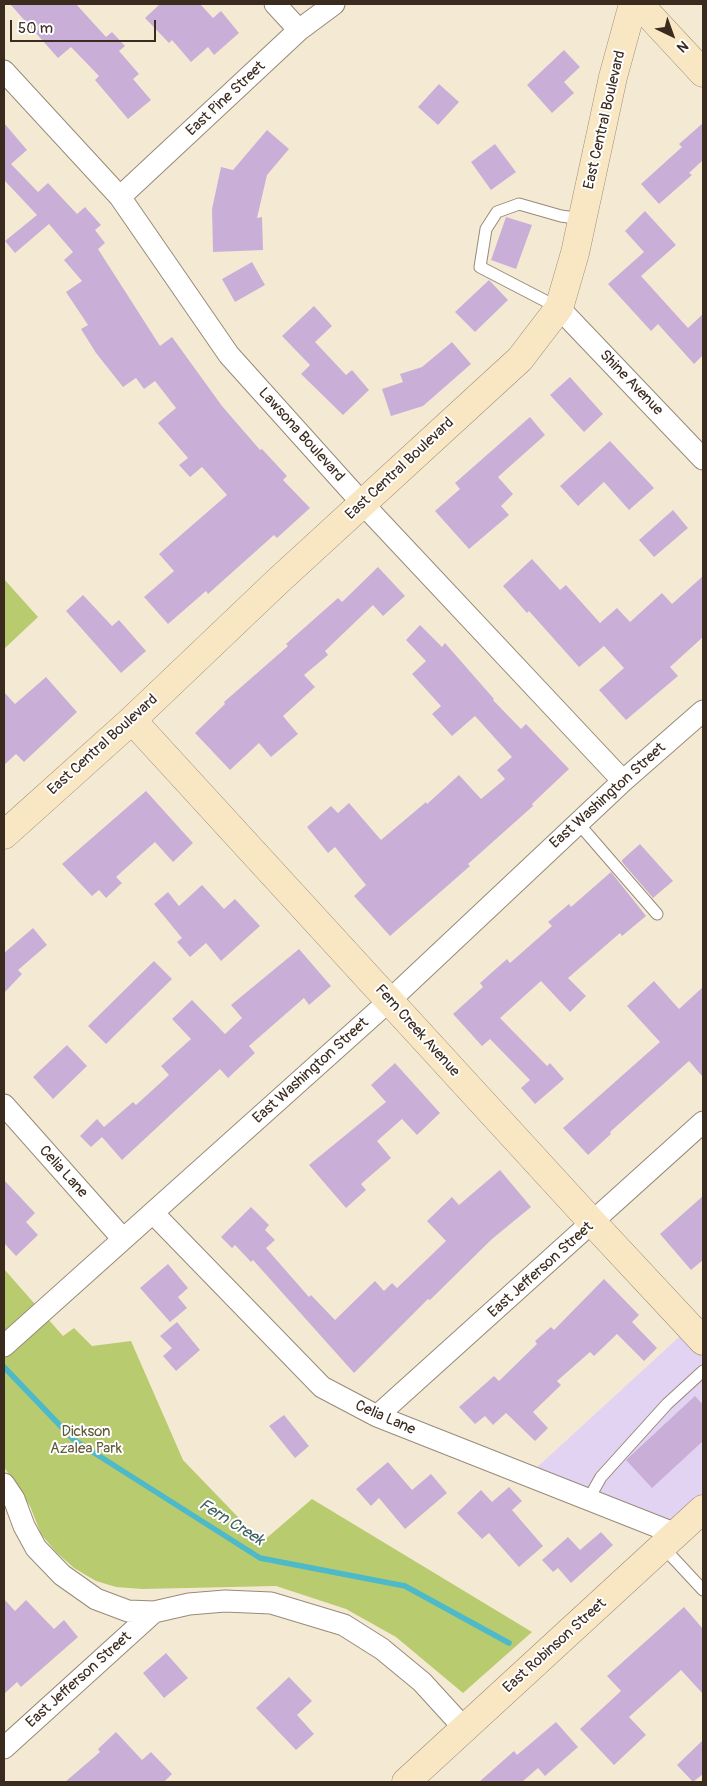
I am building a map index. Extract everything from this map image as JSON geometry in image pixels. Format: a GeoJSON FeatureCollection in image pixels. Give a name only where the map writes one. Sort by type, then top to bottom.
{"type":"FeatureCollection","features":[{"type":"Feature","properties":{"kind":"street"},"geometry":{"type":"LineString","coordinates":[[275,4],[300,30]]}},
{"type":"Feature","properties":{"kind":"street","name":"East Pine Street"},"geometry":{"type":"LineString","coordinates":[[120,197],[300,30],[334,4]]}},
{"type":"Feature","properties":{"kind":"street","name":"East Central Boulevard"},"geometry":{"type":"LineString","coordinates":[[4,835],[132,720],[520,359],[559,308],[583,219],[614,77],[633,4]]}},
{"type":"Feature","properties":{"kind":"street"},"geometry":{"type":"LineString","coordinates":[[639,4],[703,72]]}},
{"type":"Feature","properties":{"kind":"street","name":"Lawsona Boulevard"},"geometry":{"type":"LineString","coordinates":[[4,71],[120,197],[229,355],[363,504],[623,781]]}},
{"type":"Feature","properties":{"kind":"street","name":"Shine Avenue"},"geometry":{"type":"LineString","coordinates":[[559,308],[703,459]]}},
{"type":"Feature","properties":{"kind":"street","name":"East Washington Street"},"geometry":{"type":"LineString","coordinates":[[4,1346],[389,1001],[623,781],[703,711]]}},
{"type":"Feature","properties":{"kind":"street","name":"Fern Creek Avenue"},"geometry":{"type":"LineString","coordinates":[[132,720],[592,1223],[703,1340]]}},
{"type":"Feature","properties":{"kind":"street","name":"Celia Lane"},"geometry":{"type":"LineString","coordinates":[[4,1105],[123,1239]]}},
{"type":"Feature","properties":{"kind":"street","name":"East Jefferson Street"},"geometry":{"type":"LineString","coordinates":[[378,1416],[703,1122]]}},
{"type":"Feature","properties":{"kind":"street","name":"Celia Lane"},"geometry":{"type":"LineString","coordinates":[[153,1213],[322,1387],[378,1416],[588,1500],[669,1540]]}},
{"type":"Feature","properties":{"kind":"street"},"geometry":{"type":"LineString","coordinates":[[4,1484],[14,1498],[24,1526],[36,1548],[62,1575],[96,1599],[128,1611],[154,1612],[189,1604],[225,1600],[271,1603],[344,1625],[382,1649],[422,1682],[464,1728]]}},
{"type":"Feature","properties":{"kind":"street","name":"East Robinson Street"},"geometry":{"type":"LineString","coordinates":[[406,1782],[703,1509]]}},
{"type":"Feature","properties":{"kind":"street","name":"East Jefferson Street"},"geometry":{"type":"LineString","coordinates":[[4,1748],[154,1612]]}},
{"type":"Feature","properties":{"kind":"lane"},"geometry":{"type":"LineString","coordinates":[[559,308],[480,267],[486,229],[497,212],[519,204],[560,216],[583,219]]}},
{"type":"Feature","properties":{"kind":"lane"},"geometry":{"type":"LineString","coordinates":[[578,823],[657,914]]}},
{"type":"Feature","properties":{"kind":"lane"},"geometry":{"type":"LineString","coordinates":[[588,1500],[601,1477],[667,1404],[703,1371]]}},
{"type":"Feature","properties":{"kind":"lane"},"geometry":{"type":"LineString","coordinates":[[669,1540],[703,1590]]}},
{"type":"Feature","properties":{"kind":"shaded area"},"geometry":{"type":"Polygon","coordinates":[[[703,1315],[703,1509],[684,1527],[534,1470],[703,1315]]]}},
{"type":"Feature","properties":{"kind":"green space"},"geometry":{"type":"Polygon","coordinates":[[[4,579],[38,617],[4,649],[4,579]]]}},
{"type":"Feature","properties":{"kind":"green space","name":"Dickson Azalea Park"},"geometry":{"type":"Polygon","coordinates":[[[4,1269],[63,1336],[74,1328],[92,1346],[131,1341],[183,1460],[262,1542],[312,1499],[532,1632],[463,1693],[396,1637],[346,1609],[276,1586],[142,1589],[116,1587],[96,1581],[74,1568],[56,1552],[41,1534],[30,1506],[4,1467],[4,1269]]]}},
{"type":"Feature","properties":{"kind":"building"},"geometry":{"type":"Polygon","coordinates":[[[10,4],[76,4],[106,37],[112,32],[125,46],[119,51],[139,74],[133,79],[151,100],[128,119],[95,80],[99,76],[71,47],[58,58],[10,4]]]}},
{"type":"Feature","properties":{"kind":"building"},"geometry":{"type":"Polygon","coordinates":[[[160,4],[200,4],[213,18],[221,11],[239,33],[214,55],[208,47],[191,62],[172,40],[169,43],[145,18],[160,4]]]}},
{"type":"Feature","properties":{"kind":"building"},"geometry":{"type":"Polygon","coordinates":[[[564,50],[580,67],[564,82],[574,93],[552,113],[527,85],[564,50]]]}},
{"type":"Feature","properties":{"kind":"building"},"geometry":{"type":"Polygon","coordinates":[[[439,84],[459,102],[438,125],[418,107],[439,84]]]}},
{"type":"Feature","properties":{"kind":"building"},"geometry":{"type":"Polygon","coordinates":[[[4,123],[27,150],[11,164],[38,192],[48,183],[77,214],[85,207],[101,225],[95,230],[105,243],[98,249],[160,346],[172,337],[222,406],[260,450],[262,449],[287,476],[283,480],[310,508],[277,538],[274,535],[208,594],[206,591],[168,624],[144,597],[174,571],[159,554],[227,495],[202,467],[190,477],[179,465],[188,458],[158,423],[176,408],[155,381],[144,389],[136,378],[123,387],[96,353],[81,329],[88,325],[66,292],[82,281],[64,260],[73,252],[49,224],[15,253],[5,241],[37,215],[4,180],[4,123]]]}},
{"type":"Feature","properties":{"kind":"building"},"geometry":{"type":"Polygon","coordinates":[[[703,123],[703,160],[689,173],[692,175],[659,204],[641,184],[682,147],[679,144],[703,123]]]}},
{"type":"Feature","properties":{"kind":"building"},"geometry":{"type":"Polygon","coordinates":[[[267,130],[289,149],[267,175],[257,218],[262,217],[263,250],[213,252],[212,209],[221,167],[233,170],[267,130]]]}},
{"type":"Feature","properties":{"kind":"building"},"geometry":{"type":"Polygon","coordinates":[[[495,144],[516,172],[491,190],[471,162],[495,144]]]}},
{"type":"Feature","properties":{"kind":"building"},"geometry":{"type":"Polygon","coordinates":[[[645,211],[676,245],[641,276],[688,328],[703,314],[703,355],[694,364],[658,324],[651,331],[608,284],[644,252],[625,231],[645,211]]]}},
{"type":"Feature","properties":{"kind":"building"},"geometry":{"type":"Polygon","coordinates":[[[506,217],[532,225],[516,269],[491,260],[506,217]]]}},
{"type":"Feature","properties":{"kind":"building"},"geometry":{"type":"Polygon","coordinates":[[[252,262],[265,285],[235,302],[222,279],[252,262]]]}},
{"type":"Feature","properties":{"kind":"building"},"geometry":{"type":"Polygon","coordinates":[[[489,280],[508,300],[475,332],[455,312],[489,280]]]}},
{"type":"Feature","properties":{"kind":"building"},"geometry":{"type":"Polygon","coordinates":[[[314,306],[332,326],[315,342],[346,375],[352,370],[369,390],[343,415],[301,374],[310,365],[282,336],[314,306]]]}},
{"type":"Feature","properties":{"kind":"building"},"geometry":{"type":"Polygon","coordinates":[[[452,342],[471,364],[423,406],[391,416],[382,389],[403,382],[400,374],[422,367],[452,342]]]}},
{"type":"Feature","properties":{"kind":"building"},"geometry":{"type":"Polygon","coordinates":[[[570,377],[603,414],[584,432],[550,395],[570,377]]]}},
{"type":"Feature","properties":{"kind":"building"},"geometry":{"type":"Polygon","coordinates":[[[530,417],[545,435],[498,477],[513,494],[501,506],[509,515],[469,549],[435,511],[460,489],[455,483],[530,417]]]}},
{"type":"Feature","properties":{"kind":"building"},"geometry":{"type":"Polygon","coordinates":[[[610,441],[654,488],[629,510],[604,482],[578,506],[560,486],[610,441]]]}},
{"type":"Feature","properties":{"kind":"building"},"geometry":{"type":"Polygon","coordinates":[[[673,510],[688,528],[654,557],[639,540],[673,510]]]}},
{"type":"Feature","properties":{"kind":"building"},"geometry":{"type":"Polygon","coordinates":[[[532,559],[560,590],[566,585],[600,623],[617,608],[630,622],[662,593],[672,604],[703,576],[703,637],[670,667],[678,676],[626,720],[599,690],[624,668],[604,646],[579,667],[529,611],[527,613],[503,586],[532,559]]]}},
{"type":"Feature","properties":{"kind":"building"},"geometry":{"type":"Polygon","coordinates":[[[378,567],[405,596],[383,616],[373,605],[325,651],[328,655],[304,675],[315,687],[283,716],[298,734],[271,757],[259,743],[230,770],[195,733],[225,704],[224,702],[288,646],[286,644],[338,598],[342,602],[378,567]]]}},
{"type":"Feature","properties":{"kind":"building"},"geometry":{"type":"Polygon","coordinates":[[[83,595],[112,626],[119,620],[146,651],[121,673],[66,611],[83,595]]]}},
{"type":"Feature","properties":{"kind":"building"},"geometry":{"type":"Polygon","coordinates":[[[420,625],[442,647],[445,643],[493,700],[521,729],[526,724],[569,769],[532,804],[533,806],[468,864],[470,866],[390,936],[354,896],[366,885],[335,847],[328,853],[307,827],[331,806],[338,813],[349,803],[381,840],[426,802],[427,804],[459,775],[481,799],[505,779],[497,770],[512,757],[475,716],[452,736],[432,714],[441,706],[412,674],[426,661],[406,640],[420,625]]]}},
{"type":"Feature","properties":{"kind":"building"},"geometry":{"type":"Polygon","coordinates":[[[46,677],[77,712],[24,762],[16,754],[4,765],[4,692],[15,704],[46,677]]]}},
{"type":"Feature","properties":{"kind":"building"},"geometry":{"type":"Polygon","coordinates":[[[146,791],[193,843],[173,862],[155,842],[116,877],[122,883],[106,898],[99,890],[92,896],[62,864],[146,791]]]}},
{"type":"Feature","properties":{"kind":"building"},"geometry":{"type":"Polygon","coordinates":[[[640,844],[673,881],[653,898],[622,862],[640,844]]]}},
{"type":"Feature","properties":{"kind":"building"},"geometry":{"type":"Polygon","coordinates":[[[611,872],[646,916],[622,936],[620,933],[568,978],[586,996],[570,1012],[541,981],[500,1018],[547,1066],[550,1063],[564,1079],[535,1104],[521,1088],[530,1080],[490,1039],[482,1046],[453,1014],[483,987],[480,983],[507,959],[510,963],[552,926],[548,922],[569,904],[571,907],[611,872]]]}},
{"type":"Feature","properties":{"kind":"building"},"geometry":{"type":"Polygon","coordinates":[[[202,885],[224,909],[235,899],[260,926],[221,961],[206,943],[190,957],[177,942],[182,938],[154,904],[168,892],[179,906],[202,885]]]}},
{"type":"Feature","properties":{"kind":"building"},"geometry":{"type":"Polygon","coordinates":[[[33,928],[47,945],[18,970],[22,974],[4,993],[4,953],[33,928]]]}},
{"type":"Feature","properties":{"kind":"building"},"geometry":{"type":"Polygon","coordinates":[[[299,949],[331,986],[309,1005],[304,998],[249,1046],[255,1053],[228,1078],[220,1069],[122,1160],[102,1137],[91,1147],[80,1136],[97,1119],[104,1127],[133,1102],[136,1105],[169,1075],[161,1066],[191,1039],[172,1019],[192,1000],[225,1034],[242,1018],[231,1005],[299,949]]]}},
{"type":"Feature","properties":{"kind":"building"},"geometry":{"type":"Polygon","coordinates":[[[154,961],[172,979],[106,1044],[88,1026],[154,961]]]}},
{"type":"Feature","properties":{"kind":"building"},"geometry":{"type":"Polygon","coordinates":[[[654,981],[679,1009],[703,987],[703,1077],[689,1061],[610,1132],[611,1134],[588,1155],[563,1128],[660,1042],[627,1006],[654,981]]]}},
{"type":"Feature","properties":{"kind":"building"},"geometry":{"type":"Polygon","coordinates":[[[67,1045],[87,1066],[53,1099],[33,1077],[67,1045]]]}},
{"type":"Feature","properties":{"kind":"building"},"geometry":{"type":"Polygon","coordinates":[[[395,1063],[440,1113],[417,1135],[402,1119],[377,1141],[391,1158],[361,1184],[366,1190],[346,1208],[309,1165],[386,1102],[371,1085],[395,1063]]]}},
{"type":"Feature","properties":{"kind":"building"},"geometry":{"type":"Polygon","coordinates":[[[500,1170],[531,1207],[492,1239],[430,1300],[428,1299],[354,1373],[253,1260],[251,1262],[235,1245],[232,1248],[221,1237],[251,1207],[269,1225],[265,1230],[275,1240],[266,1248],[309,1297],[311,1295],[335,1320],[375,1281],[384,1291],[392,1283],[397,1288],[446,1241],[427,1221],[452,1197],[459,1205],[500,1170]]]}},
{"type":"Feature","properties":{"kind":"building"},"geometry":{"type":"Polygon","coordinates":[[[4,1180],[35,1213],[26,1222],[38,1235],[16,1256],[4,1243],[4,1180]]]}},
{"type":"Feature","properties":{"kind":"building"},"geometry":{"type":"Polygon","coordinates":[[[703,1196],[703,1260],[691,1270],[660,1234],[703,1196]]]}},
{"type":"Feature","properties":{"kind":"building"},"geometry":{"type":"Polygon","coordinates":[[[168,1264],[188,1288],[178,1297],[187,1308],[170,1322],[140,1288],[168,1264]]]}},
{"type":"Feature","properties":{"kind":"building"},"geometry":{"type":"Polygon","coordinates":[[[604,1279],[639,1315],[632,1322],[657,1348],[644,1361],[617,1334],[594,1356],[590,1352],[557,1381],[561,1385],[533,1412],[548,1428],[535,1441],[506,1413],[493,1425],[485,1416],[475,1424],[459,1407],[494,1376],[499,1381],[537,1344],[535,1341],[551,1327],[554,1330],[604,1279]]]}},
{"type":"Feature","properties":{"kind":"building"},"geometry":{"type":"Polygon","coordinates":[[[177,1322],[200,1350],[176,1371],[163,1356],[172,1348],[160,1336],[177,1322]]]}},
{"type":"Feature","properties":{"kind":"building"},"geometry":{"type":"Polygon","coordinates":[[[695,1396],[703,1405],[703,1441],[652,1488],[626,1460],[695,1396]]]}},
{"type":"Feature","properties":{"kind":"building"},"geometry":{"type":"Polygon","coordinates":[[[284,1415],[309,1446],[295,1458],[269,1426],[284,1415]]]}},
{"type":"Feature","properties":{"kind":"building"},"geometry":{"type":"Polygon","coordinates":[[[388,1462],[412,1490],[431,1474],[447,1493],[405,1529],[379,1498],[371,1506],[356,1489],[388,1462]]]}},
{"type":"Feature","properties":{"kind":"building"},"geometry":{"type":"Polygon","coordinates":[[[509,1487],[522,1501],[512,1510],[543,1546],[519,1567],[489,1533],[482,1539],[457,1513],[481,1490],[492,1502],[509,1487]]]}},
{"type":"Feature","properties":{"kind":"building"},"geometry":{"type":"Polygon","coordinates":[[[601,1532],[613,1545],[571,1583],[558,1568],[553,1572],[542,1560],[568,1537],[580,1550],[601,1532]]]}},
{"type":"Feature","properties":{"kind":"building"},"geometry":{"type":"Polygon","coordinates":[[[4,1599],[15,1611],[26,1600],[54,1629],[64,1620],[78,1637],[21,1687],[17,1682],[4,1694],[4,1599]]]}},
{"type":"Feature","properties":{"kind":"building"},"geometry":{"type":"Polygon","coordinates":[[[684,1607],[703,1629],[703,1694],[681,1670],[629,1717],[646,1735],[614,1765],[580,1729],[621,1691],[607,1676],[684,1607]]]}},
{"type":"Feature","properties":{"kind":"building"},"geometry":{"type":"Polygon","coordinates":[[[166,1653],[188,1678],[164,1698],[143,1673],[166,1653]]]}},
{"type":"Feature","properties":{"kind":"building"},"geometry":{"type":"Polygon","coordinates":[[[289,1677],[312,1701],[297,1715],[314,1734],[296,1750],[256,1708],[289,1677]]]}},
{"type":"Feature","properties":{"kind":"building"},"geometry":{"type":"Polygon","coordinates":[[[556,1722],[578,1747],[545,1776],[538,1768],[522,1782],[479,1782],[514,1751],[517,1755],[556,1722]]]}},
{"type":"Feature","properties":{"kind":"building"},"geometry":{"type":"Polygon","coordinates":[[[116,1732],[142,1760],[151,1752],[172,1774],[164,1782],[65,1782],[100,1752],[98,1749],[116,1732]]]}},
{"type":"Feature","properties":{"kind":"building"},"geometry":{"type":"Polygon","coordinates":[[[703,1740],[703,1774],[693,1782],[677,1765],[703,1740]]]}},
{"type":"Feature","properties":{"kind":"waterway","name":"Fern Creek"},"geometry":{"type":"LineString","coordinates":[[4,1367],[74,1440],[260,1558],[405,1586],[509,1643]]}}]}
